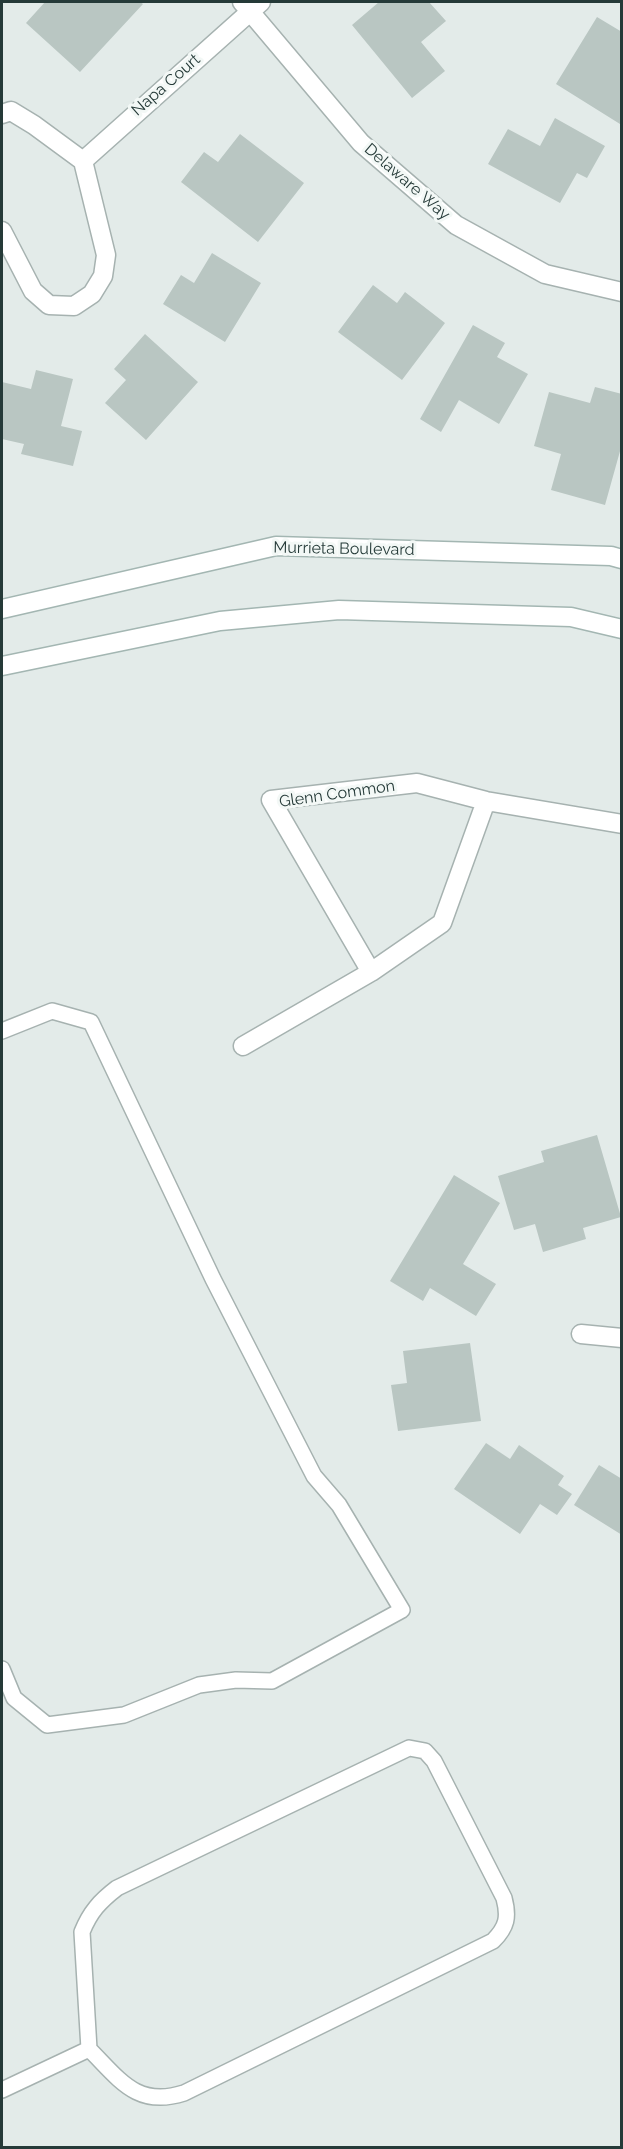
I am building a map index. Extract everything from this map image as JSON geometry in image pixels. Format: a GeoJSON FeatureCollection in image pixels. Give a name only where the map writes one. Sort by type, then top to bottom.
{"type":"FeatureCollection","features":[{"type":"Feature","properties":{"kind":"street","name":"Napa Court"},"geometry":{"type":"LineString","coordinates":[[83,161],[251,5]]}},
{"type":"Feature","properties":{"kind":"street","name":"Delaware Way"},"geometry":{"type":"LineString","coordinates":[[251,5],[361,143],[456,225],[545,274],[621,292]]}},
{"type":"Feature","properties":{"kind":"street"},"geometry":{"type":"LineString","coordinates":[[2,114],[11,111],[83,161],[106,255],[103,276],[92,294],[74,306],[49,305],[33,291],[2,231]]}},
{"type":"Feature","properties":{"kind":"street","name":"Murrieta Boulevard"},"geometry":{"type":"LineString","coordinates":[[2,609],[276,546],[611,556],[621,559]]}},
{"type":"Feature","properties":{"kind":"street"},"geometry":{"type":"LineString","coordinates":[[2,666],[220,621],[339,610],[571,617],[621,629]]}},
{"type":"Feature","properties":{"kind":"street","name":"Glenn Common"},"geometry":{"type":"LineString","coordinates":[[371,972],[272,800],[417,783],[486,801],[621,824]]}},
{"type":"Feature","properties":{"kind":"street"},"geometry":{"type":"LineString","coordinates":[[243,1046],[371,972],[442,923],[486,801]]}},
{"type":"Feature","properties":{"kind":"street"},"geometry":{"type":"LineString","coordinates":[[581,1334],[621,1338]]}},
{"type":"Feature","properties":{"kind":"lane"},"geometry":{"type":"LineString","coordinates":[[2,1031],[52,1011],[91,1022],[213,1279],[314,1476],[339,1505],[402,1610],[272,1681],[236,1680],[199,1685],[124,1715],[47,1725],[14,1698],[2,1669]]}},
{"type":"Feature","properties":{"kind":"lane"},"geometry":{"type":"LineString","coordinates":[[409,1748],[425,1752],[434,1761],[504,1898],[508,1916],[504,1930],[493,1941],[184,2092],[166,2098],[145,2097],[124,2085],[89,2049],[82,1932],[88,1918],[100,1901],[117,1888],[396,1753],[409,1748]]}},
{"type":"Feature","properties":{"kind":"lane"},"geometry":{"type":"LineString","coordinates":[[2,2090],[89,2049]]}},
{"type":"Feature","properties":{"kind":"building"},"geometry":{"type":"Polygon","coordinates":[[[45,2],[140,2],[143,4],[80,72],[26,23],[45,2]]]}},
{"type":"Feature","properties":{"kind":"building"},"geometry":{"type":"Polygon","coordinates":[[[379,2],[429,2],[446,21],[421,42],[445,71],[412,98],[352,25],[379,2]]]}},
{"type":"Feature","properties":{"kind":"building"},"geometry":{"type":"Polygon","coordinates":[[[597,17],[622,32],[620,124],[556,84],[597,17]]]}},
{"type":"Feature","properties":{"kind":"building"},"geometry":{"type":"Polygon","coordinates":[[[555,118],[605,146],[587,178],[577,173],[560,203],[488,164],[508,129],[540,146],[555,118]]]}},
{"type":"Feature","properties":{"kind":"building"},"geometry":{"type":"Polygon","coordinates":[[[240,134],[304,183],[258,242],[181,182],[204,152],[218,162],[240,134]]]}},
{"type":"Feature","properties":{"kind":"building"},"geometry":{"type":"Polygon","coordinates":[[[212,253],[261,283],[225,342],[163,304],[181,275],[194,283],[212,253]]]}},
{"type":"Feature","properties":{"kind":"building"},"geometry":{"type":"Polygon","coordinates":[[[373,285],[397,303],[405,292],[445,323],[402,380],[338,332],[373,285]]]}},
{"type":"Feature","properties":{"kind":"building"},"geometry":{"type":"Polygon","coordinates":[[[473,325],[505,343],[497,357],[528,374],[499,424],[459,400],[441,432],[420,419],[473,325]]]}},
{"type":"Feature","properties":{"kind":"building"},"geometry":{"type":"Polygon","coordinates":[[[145,334],[198,382],[146,440],[105,403],[126,380],[114,369],[145,334]]]}},
{"type":"Feature","properties":{"kind":"building"},"geometry":{"type":"Polygon","coordinates":[[[36,370],[73,379],[61,426],[82,431],[73,466],[21,454],[24,444],[2,439],[2,382],[31,389],[36,370]]]}},
{"type":"Feature","properties":{"kind":"building"},"geometry":{"type":"Polygon","coordinates":[[[595,387],[622,394],[622,444],[605,505],[551,490],[561,454],[534,446],[549,392],[590,403],[595,387]]]}},
{"type":"Feature","properties":{"kind":"building"},"geometry":{"type":"Polygon","coordinates":[[[597,1135],[621,1217],[583,1228],[586,1239],[543,1252],[535,1224],[514,1230],[498,1176],[544,1162],[541,1151],[597,1135]]]}},
{"type":"Feature","properties":{"kind":"building"},"geometry":{"type":"Polygon","coordinates":[[[454,1175],[500,1203],[463,1264],[496,1284],[476,1316],[430,1288],[423,1301],[390,1281],[454,1175]]]}},
{"type":"Feature","properties":{"kind":"building"},"geometry":{"type":"Polygon","coordinates":[[[470,1343],[481,1421],[398,1431],[391,1385],[407,1383],[403,1351],[470,1343]]]}},
{"type":"Feature","properties":{"kind":"building"},"geometry":{"type":"Polygon","coordinates":[[[486,1443],[510,1459],[519,1445],[564,1476],[558,1485],[572,1494],[557,1515],[540,1504],[520,1534],[454,1489],[486,1443]]]}},
{"type":"Feature","properties":{"kind":"building"},"geometry":{"type":"Polygon","coordinates":[[[599,1465],[622,1479],[622,1535],[574,1505],[599,1465]]]}}]}
